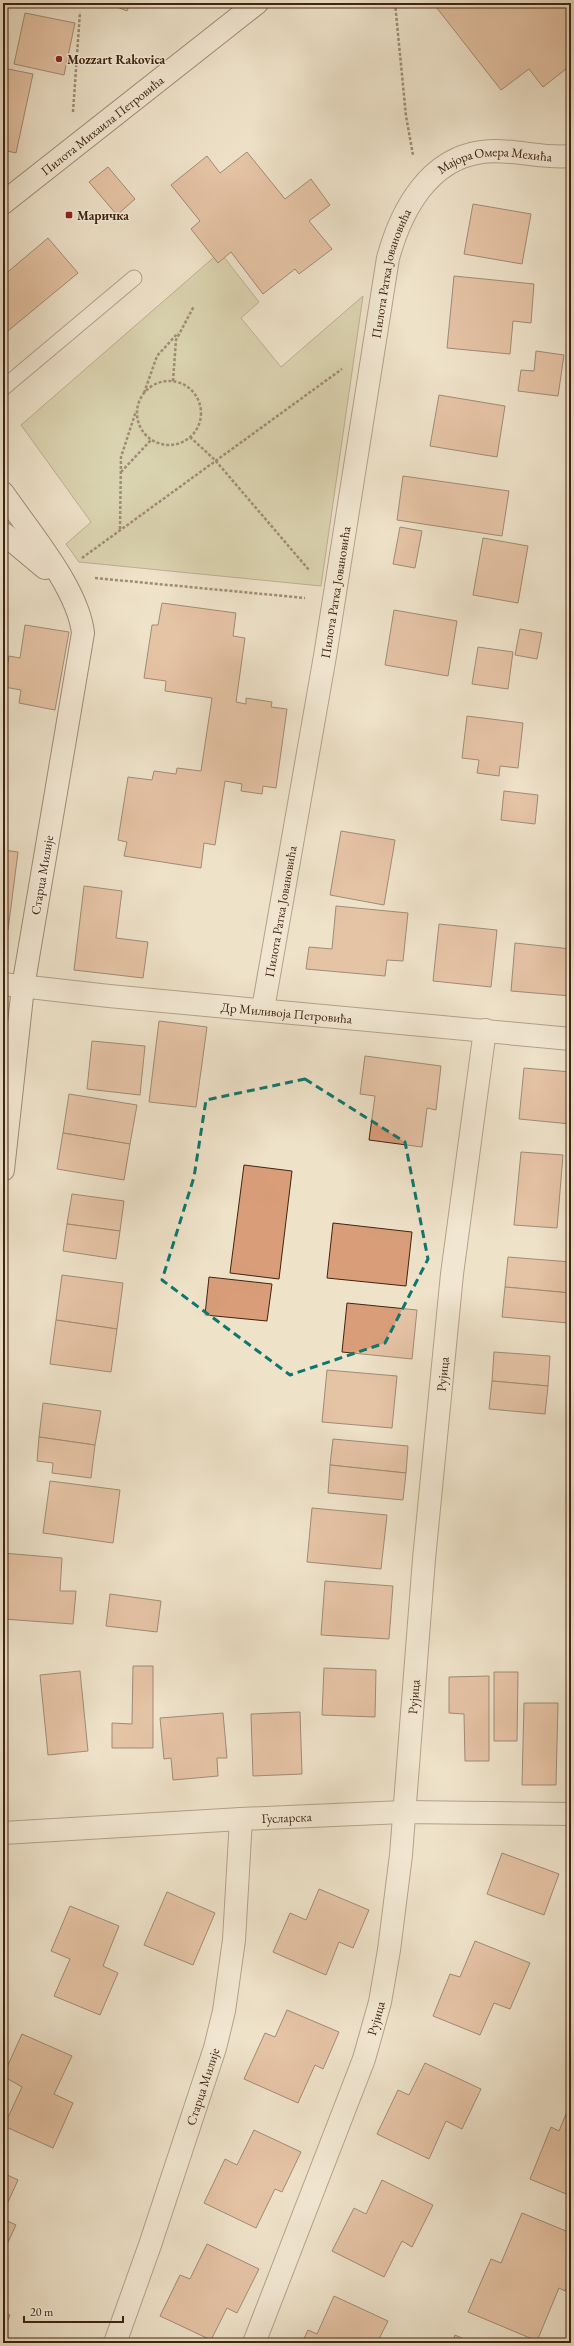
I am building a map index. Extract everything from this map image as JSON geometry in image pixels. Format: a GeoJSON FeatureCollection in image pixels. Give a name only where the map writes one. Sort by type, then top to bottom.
{"type":"FeatureCollection","features":[{"type":"Feature","properties":{"kind":"street","name":"Пилота Михаила Петровића"},"geometry":{"type":"LineString","coordinates":[[3,202],[257,3]]}},
{"type":"Feature","properties":{"kind":"street","name":"Мајора Омера Мехића"},"geometry":{"type":"LineString","coordinates":[[424,183],[454,161],[482,152],[512,152],[547,157],[571,156]]}},
{"type":"Feature","properties":{"kind":"street","name":"Пилота Ратка Јовановића"},"geometry":{"type":"LineString","coordinates":[[263,1009],[333,600],[388,258],[394,236],[405,211],[424,183]]}},
{"type":"Feature","properties":{"kind":"street","name":"Старца Милије"},"geometry":{"type":"LineString","coordinates":[[3,494],[63,580],[81,615],[83,641],[13,985],[3,1170]]}},
{"type":"Feature","properties":{"kind":"street","name":"Старца Милије"},"geometry":{"type":"LineString","coordinates":[[3,533],[63,580]]}},
{"type":"Feature","properties":{"kind":"street","name":"Др Миливоја Петровића"},"geometry":{"type":"LineString","coordinates":[[13,985],[571,1039]]}},
{"type":"Feature","properties":{"kind":"street","name":"Рујица"},"geometry":{"type":"LineString","coordinates":[[254,2343],[364,2060],[380,2002],[389,1950],[401,1855],[424,1559],[452,1274],[485,1030]]}},
{"type":"Feature","properties":{"kind":"street","name":"Гусларска"},"geometry":{"type":"LineString","coordinates":[[3,1833],[241,1819],[404,1812],[571,1814]]}},
{"type":"Feature","properties":{"kind":"street","name":"Старца Милије"},"geometry":{"type":"LineString","coordinates":[[115,2343],[150,2245],[215,2048],[222,2019],[230,1978],[234,1940],[241,1819]]}},
{"type":"Feature","properties":{"kind":"lane"},"geometry":{"type":"LineString","coordinates":[[3,388],[134,278]]}},
{"type":"Feature","properties":{"kind":"path"},"geometry":{"type":"LineString","coordinates":[[395,3],[406,116],[415,167],[424,183]]}},
{"type":"Feature","properties":{"kind":"path"},"geometry":{"type":"LineString","coordinates":[[71,149],[80,12]]}},
{"type":"Feature","properties":{"kind":"path"},"geometry":{"type":"LineString","coordinates":[[173,381],[176,340],[194,306]]}},
{"type":"Feature","properties":{"kind":"path"},"geometry":{"type":"LineString","coordinates":[[120,530],[121,457],[157,356],[183,328]]}},
{"type":"Feature","properties":{"kind":"path"},"geometry":{"type":"LineString","coordinates":[[63,580],[120,530],[214,460],[374,346]]}},
{"type":"Feature","properties":{"kind":"path"},"geometry":{"type":"LineString","coordinates":[[139,403],[137,413],[139,424],[152,440],[161,444],[172,445],[182,443],[197,430],[201,420],[202,408],[198,398],[187,386],[173,381],[162,382],[152,386],[144,394]]}},
{"type":"Feature","properties":{"kind":"path"},"geometry":{"type":"LineString","coordinates":[[190,437],[214,460],[314,575]]}},
{"type":"Feature","properties":{"kind":"path"},"geometry":{"type":"LineString","coordinates":[[121,472],[152,440]]}},
{"type":"Feature","properties":{"kind":"path"},"geometry":{"type":"LineString","coordinates":[[63,580],[333,600]]}},
{"type":"Feature","properties":{"kind":"highlighted area"},"geometry":{"type":"Polygon","coordinates":[[[305,1079],[405,1142],[428,1259],[385,1343],[290,1375],[162,1280],[194,1177],[206,1100],[305,1079]]]}},
{"type":"Feature","properties":{"kind":"green space"},"geometry":{"type":"Polygon","coordinates":[[[220,252],[259,302],[241,318],[281,367],[363,296],[321,586],[79,562],[66,544],[91,522],[21,425],[220,252]]]}},
{"type":"Feature","properties":{"kind":"building"},"geometry":{"type":"Polygon","coordinates":[[[107,3],[130,3],[127,11],[107,3]]]}},
{"type":"Feature","properties":{"kind":"building"},"geometry":{"type":"Polygon","coordinates":[[[433,3],[571,3],[571,65],[543,87],[529,69],[501,90],[433,3]]]}},
{"type":"Feature","properties":{"kind":"building"},"geometry":{"type":"Polygon","coordinates":[[[25,13],[75,23],[64,75],[14,64],[25,13]]]}},
{"type":"Feature","properties":{"kind":"building"},"geometry":{"type":"Polygon","coordinates":[[[3,68],[33,74],[16,153],[3,150],[3,68]]]}},
{"type":"Feature","properties":{"kind":"building"},"geometry":{"type":"Polygon","coordinates":[[[247,152],[285,199],[311,179],[330,205],[309,221],[332,249],[299,274],[295,269],[263,294],[231,252],[218,263],[191,229],[200,221],[171,185],[207,156],[220,173],[247,152]]]}},
{"type":"Feature","properties":{"kind":"building"},"geometry":{"type":"Polygon","coordinates":[[[108,167],[135,199],[117,215],[89,182],[108,167]]]}},
{"type":"Feature","properties":{"kind":"building"},"geometry":{"type":"Polygon","coordinates":[[[473,204],[531,214],[522,264],[464,254],[473,204]]]}},
{"type":"Feature","properties":{"kind":"building"},"geometry":{"type":"Polygon","coordinates":[[[48,238],[78,273],[3,335],[3,276],[48,238]]]}},
{"type":"Feature","properties":{"kind":"building"},"geometry":{"type":"Polygon","coordinates":[[[454,276],[534,284],[531,323],[513,321],[510,354],[447,348],[454,276]]]}},
{"type":"Feature","properties":{"kind":"building"},"geometry":{"type":"Polygon","coordinates":[[[536,351],[564,355],[558,396],[518,391],[521,370],[534,371],[536,351]]]}},
{"type":"Feature","properties":{"kind":"building"},"geometry":{"type":"Polygon","coordinates":[[[439,395],[505,406],[497,457],[430,446],[439,395]]]}},
{"type":"Feature","properties":{"kind":"building"},"geometry":{"type":"Polygon","coordinates":[[[403,476],[509,491],[502,536],[397,520],[403,476]]]}},
{"type":"Feature","properties":{"kind":"building"},"geometry":{"type":"Polygon","coordinates":[[[400,527],[422,531],[415,568],[393,564],[400,527]]]}},
{"type":"Feature","properties":{"kind":"building"},"geometry":{"type":"Polygon","coordinates":[[[483,538],[528,546],[518,603],[473,595],[483,538]]]}},
{"type":"Feature","properties":{"kind":"building"},"geometry":{"type":"Polygon","coordinates":[[[162,603],[236,613],[233,636],[245,638],[236,702],[246,704],[246,698],[272,702],[271,707],[287,709],[276,788],[263,786],[262,794],[241,791],[242,784],[225,781],[215,845],[204,843],[201,868],[124,856],[127,842],[118,840],[128,777],[152,780],[154,771],[176,774],[177,768],[201,771],[212,698],[165,691],[166,681],[144,678],[152,625],[158,625],[162,603]]]}},
{"type":"Feature","properties":{"kind":"building"},"geometry":{"type":"Polygon","coordinates":[[[394,610],[457,621],[448,676],[385,665],[394,610]]]}},
{"type":"Feature","properties":{"kind":"building"},"geometry":{"type":"Polygon","coordinates":[[[25,625],[69,632],[55,710],[19,703],[21,690],[4,687],[9,656],[20,658],[25,625]]]}},
{"type":"Feature","properties":{"kind":"building"},"geometry":{"type":"Polygon","coordinates":[[[520,629],[542,633],[537,659],[515,655],[520,629]]]}},
{"type":"Feature","properties":{"kind":"building"},"geometry":{"type":"Polygon","coordinates":[[[478,647],[513,652],[508,689],[472,684],[478,647]]]}},
{"type":"Feature","properties":{"kind":"building"},"geometry":{"type":"Polygon","coordinates":[[[467,716],[523,723],[518,768],[500,766],[499,776],[477,773],[479,760],[462,758],[467,716]]]}},
{"type":"Feature","properties":{"kind":"building"},"geometry":{"type":"Polygon","coordinates":[[[504,791],[538,795],[535,824],[501,820],[504,791]]]}},
{"type":"Feature","properties":{"kind":"building"},"geometry":{"type":"Polygon","coordinates":[[[341,831],[395,840],[384,905],[330,895],[341,831]]]}},
{"type":"Feature","properties":{"kind":"building"},"geometry":{"type":"Polygon","coordinates":[[[3,850],[18,852],[8,930],[3,929],[3,850]]]}},
{"type":"Feature","properties":{"kind":"building"},"geometry":{"type":"Polygon","coordinates":[[[84,886],[122,891],[116,938],[148,942],[143,978],[74,970],[84,886]]]}},
{"type":"Feature","properties":{"kind":"building"},"geometry":{"type":"Polygon","coordinates":[[[336,906],[408,913],[403,961],[387,960],[385,976],[306,969],[309,947],[332,949],[336,906]]]}},
{"type":"Feature","properties":{"kind":"building"},"geometry":{"type":"Polygon","coordinates":[[[439,924],[497,930],[491,987],[433,981],[439,924]]]}},
{"type":"Feature","properties":{"kind":"building"},"geometry":{"type":"Polygon","coordinates":[[[515,943],[571,949],[571,996],[511,991],[515,943]]]}},
{"type":"Feature","properties":{"kind":"building"},"geometry":{"type":"Polygon","coordinates":[[[159,1021],[207,1027],[196,1107],[149,1102],[159,1021]]]}},
{"type":"Feature","properties":{"kind":"building"},"geometry":{"type":"Polygon","coordinates":[[[92,1041],[145,1046],[140,1095],[87,1089],[92,1041]]]}},
{"type":"Feature","properties":{"kind":"building"},"geometry":{"type":"Polygon","coordinates":[[[365,1056],[441,1066],[436,1110],[427,1108],[422,1147],[369,1140],[375,1096],[360,1094],[365,1056]]]}},
{"type":"Feature","properties":{"kind":"building"},"geometry":{"type":"Polygon","coordinates":[[[524,1068],[571,1072],[571,1124],[519,1119],[524,1068]]]}},
{"type":"Feature","properties":{"kind":"building"},"geometry":{"type":"Polygon","coordinates":[[[69,1094],[137,1105],[130,1144],[63,1133],[69,1094]]]}},
{"type":"Feature","properties":{"kind":"building"},"geometry":{"type":"Polygon","coordinates":[[[63,1133],[130,1144],[124,1180],[57,1169],[63,1133]]]}},
{"type":"Feature","properties":{"kind":"building"},"geometry":{"type":"Polygon","coordinates":[[[521,1152],[563,1155],[557,1228],[514,1225],[521,1152]]]}},
{"type":"Feature","properties":{"kind":"building"},"geometry":{"type":"Polygon","coordinates":[[[244,1165],[292,1171],[279,1279],[230,1273],[244,1165]]]}},
{"type":"Feature","properties":{"kind":"building"},"geometry":{"type":"Polygon","coordinates":[[[72,1194],[124,1201],[120,1231],[67,1224],[72,1194]]]}},
{"type":"Feature","properties":{"kind":"building"},"geometry":{"type":"Polygon","coordinates":[[[333,1223],[412,1232],[406,1286],[327,1278],[333,1223]]]}},
{"type":"Feature","properties":{"kind":"building"},"geometry":{"type":"Polygon","coordinates":[[[67,1224],[120,1231],[116,1259],[63,1251],[67,1224]]]}},
{"type":"Feature","properties":{"kind":"building"},"geometry":{"type":"Polygon","coordinates":[[[508,1257],[571,1262],[571,1293],[505,1287],[508,1257]]]}},
{"type":"Feature","properties":{"kind":"building"},"geometry":{"type":"Polygon","coordinates":[[[62,1275],[123,1283],[117,1329],[56,1320],[62,1275]]]}},
{"type":"Feature","properties":{"kind":"building"},"geometry":{"type":"Polygon","coordinates":[[[209,1277],[272,1284],[267,1321],[205,1315],[209,1277]]]}},
{"type":"Feature","properties":{"kind":"building"},"geometry":{"type":"Polygon","coordinates":[[[505,1287],[571,1293],[568,1323],[502,1317],[505,1287]]]}},
{"type":"Feature","properties":{"kind":"building"},"geometry":{"type":"Polygon","coordinates":[[[347,1303],[417,1310],[412,1359],[342,1352],[347,1303]]]}},
{"type":"Feature","properties":{"kind":"building"},"geometry":{"type":"Polygon","coordinates":[[[56,1320],[117,1329],[111,1372],[50,1364],[56,1320]]]}},
{"type":"Feature","properties":{"kind":"building"},"geometry":{"type":"Polygon","coordinates":[[[494,1352],[550,1356],[548,1386],[492,1381],[494,1352]]]}},
{"type":"Feature","properties":{"kind":"building"},"geometry":{"type":"Polygon","coordinates":[[[327,1370],[397,1376],[392,1428],[322,1422],[327,1370]]]}},
{"type":"Feature","properties":{"kind":"building"},"geometry":{"type":"Polygon","coordinates":[[[492,1381],[548,1386],[545,1414],[489,1409],[492,1381]]]}},
{"type":"Feature","properties":{"kind":"building"},"geometry":{"type":"Polygon","coordinates":[[[43,1403],[101,1411],[95,1445],[39,1437],[43,1403]]]}},
{"type":"Feature","properties":{"kind":"building"},"geometry":{"type":"Polygon","coordinates":[[[39,1437],[95,1445],[91,1478],[52,1473],[53,1463],[37,1461],[39,1437]]]}},
{"type":"Feature","properties":{"kind":"building"},"geometry":{"type":"Polygon","coordinates":[[[333,1439],[408,1446],[406,1473],[330,1465],[333,1439]]]}},
{"type":"Feature","properties":{"kind":"building"},"geometry":{"type":"Polygon","coordinates":[[[330,1465],[406,1473],[403,1500],[328,1493],[330,1465]]]}},
{"type":"Feature","properties":{"kind":"building"},"geometry":{"type":"Polygon","coordinates":[[[50,1481],[120,1490],[113,1543],[43,1533],[50,1481]]]}},
{"type":"Feature","properties":{"kind":"building"},"geometry":{"type":"Polygon","coordinates":[[[312,1508],[387,1515],[381,1569],[307,1562],[312,1508]]]}},
{"type":"Feature","properties":{"kind":"building"},"geometry":{"type":"Polygon","coordinates":[[[3,1553],[62,1558],[60,1591],[76,1591],[73,1624],[3,1619],[3,1553]]]}},
{"type":"Feature","properties":{"kind":"building"},"geometry":{"type":"Polygon","coordinates":[[[325,1581],[393,1586],[389,1639],[321,1635],[325,1581]]]}},
{"type":"Feature","properties":{"kind":"building"},"geometry":{"type":"Polygon","coordinates":[[[110,1594],[161,1601],[157,1632],[106,1626],[110,1594]]]}},
{"type":"Feature","properties":{"kind":"building"},"geometry":{"type":"Polygon","coordinates":[[[133,1666],[153,1666],[153,1748],[112,1748],[112,1723],[132,1724],[133,1666]]]}},
{"type":"Feature","properties":{"kind":"building"},"geometry":{"type":"Polygon","coordinates":[[[324,1668],[376,1670],[375,1717],[322,1715],[324,1668]]]}},
{"type":"Feature","properties":{"kind":"building"},"geometry":{"type":"Polygon","coordinates":[[[80,1671],[88,1751],[48,1755],[40,1675],[80,1671]]]}},
{"type":"Feature","properties":{"kind":"building"},"geometry":{"type":"Polygon","coordinates":[[[494,1672],[518,1672],[517,1741],[494,1741],[494,1672]]]}},
{"type":"Feature","properties":{"kind":"building"},"geometry":{"type":"Polygon","coordinates":[[[489,1676],[489,1761],[465,1761],[464,1714],[449,1713],[449,1677],[489,1676]]]}},
{"type":"Feature","properties":{"kind":"building"},"geometry":{"type":"Polygon","coordinates":[[[524,1703],[558,1703],[556,1785],[522,1785],[524,1703]]]}},
{"type":"Feature","properties":{"kind":"building"},"geometry":{"type":"Polygon","coordinates":[[[300,1712],[302,1774],[253,1776],[251,1714],[300,1712]]]}},
{"type":"Feature","properties":{"kind":"building"},"geometry":{"type":"Polygon","coordinates":[[[223,1713],[227,1758],[217,1758],[218,1776],[173,1780],[171,1758],[164,1759],[160,1718],[223,1713]]]}},
{"type":"Feature","properties":{"kind":"building"},"geometry":{"type":"Polygon","coordinates":[[[502,1853],[559,1874],[544,1915],[487,1894],[502,1853]]]}},
{"type":"Feature","properties":{"kind":"building"},"geometry":{"type":"Polygon","coordinates":[[[319,1889],[369,1910],[353,1948],[339,1942],[326,1975],[273,1952],[290,1913],[306,1920],[319,1889]]]}},
{"type":"Feature","properties":{"kind":"building"},"geometry":{"type":"Polygon","coordinates":[[[167,1892],[215,1913],[193,1965],[144,1945],[167,1892]]]}},
{"type":"Feature","properties":{"kind":"building"},"geometry":{"type":"Polygon","coordinates":[[[70,1906],[119,1926],[103,1966],[118,1973],[100,2015],[54,1996],[70,1959],[51,1951],[70,1906]]]}},
{"type":"Feature","properties":{"kind":"building"},"geometry":{"type":"Polygon","coordinates":[[[475,1941],[530,1963],[510,2009],[494,2003],[480,2035],[433,2016],[450,1974],[460,1977],[475,1941]]]}},
{"type":"Feature","properties":{"kind":"building"},"geometry":{"type":"Polygon","coordinates":[[[287,2010],[339,2032],[323,2069],[315,2065],[298,2103],[244,2079],[265,2033],[275,2037],[287,2010]]]}},
{"type":"Feature","properties":{"kind":"building"},"geometry":{"type":"Polygon","coordinates":[[[22,2034],[72,2056],[54,2094],[73,2103],[53,2148],[4,2126],[22,2087],[3,2076],[22,2034]]]}},
{"type":"Feature","properties":{"kind":"building"},"geometry":{"type":"Polygon","coordinates":[[[425,2063],[481,2089],[462,2129],[446,2121],[429,2159],[377,2134],[398,2090],[409,2095],[425,2063]]]}},
{"type":"Feature","properties":{"kind":"building"},"geometry":{"type":"Polygon","coordinates":[[[571,2102],[571,2196],[530,2179],[551,2127],[559,2131],[571,2102]]]}},
{"type":"Feature","properties":{"kind":"building"},"geometry":{"type":"Polygon","coordinates":[[[254,2130],[301,2152],[282,2192],[275,2189],[256,2228],[204,2203],[225,2159],[237,2165],[254,2130]]]}},
{"type":"Feature","properties":{"kind":"building"},"geometry":{"type":"Polygon","coordinates":[[[3,2173],[18,2180],[3,2213],[3,2173]]]}},
{"type":"Feature","properties":{"kind":"building"},"geometry":{"type":"Polygon","coordinates":[[[382,2180],[433,2205],[412,2247],[402,2241],[384,2277],[332,2251],[354,2208],[366,2214],[382,2180]]]}},
{"type":"Feature","properties":{"kind":"building"},"geometry":{"type":"Polygon","coordinates":[[[522,2213],[571,2233],[571,2277],[565,2291],[559,2288],[537,2341],[468,2312],[491,2259],[501,2263],[522,2213]]]}},
{"type":"Feature","properties":{"kind":"building"},"geometry":{"type":"Polygon","coordinates":[[[3,2219],[16,2225],[3,2253],[3,2219]]]}},
{"type":"Feature","properties":{"kind":"building"},"geometry":{"type":"Polygon","coordinates":[[[207,2244],[259,2269],[237,2313],[227,2308],[211,2340],[160,2316],[180,2275],[190,2279],[207,2244]]]}},
{"type":"Feature","properties":{"kind":"building"},"geometry":{"type":"Polygon","coordinates":[[[334,2296],[388,2321],[377,2343],[302,2343],[308,2330],[317,2334],[334,2296]]]}},
{"type":"Feature","properties":{"kind":"building"},"geometry":{"type":"Polygon","coordinates":[[[3,2312],[10,2315],[3,2332],[3,2312]]]}},
{"type":"Feature","properties":{"kind":"building"},"geometry":{"type":"Polygon","coordinates":[[[455,2335],[473,2343],[452,2343],[455,2335]]]}},
{"type":"Feature","properties":{"kind":"place","name":"Mozzart Rakovica"},"geometry":{"type":"Point","coordinates":[59,59]}},
{"type":"Feature","properties":{"kind":"place","name":"Маричка"},"geometry":{"type":"Point","coordinates":[69,215]}}]}
